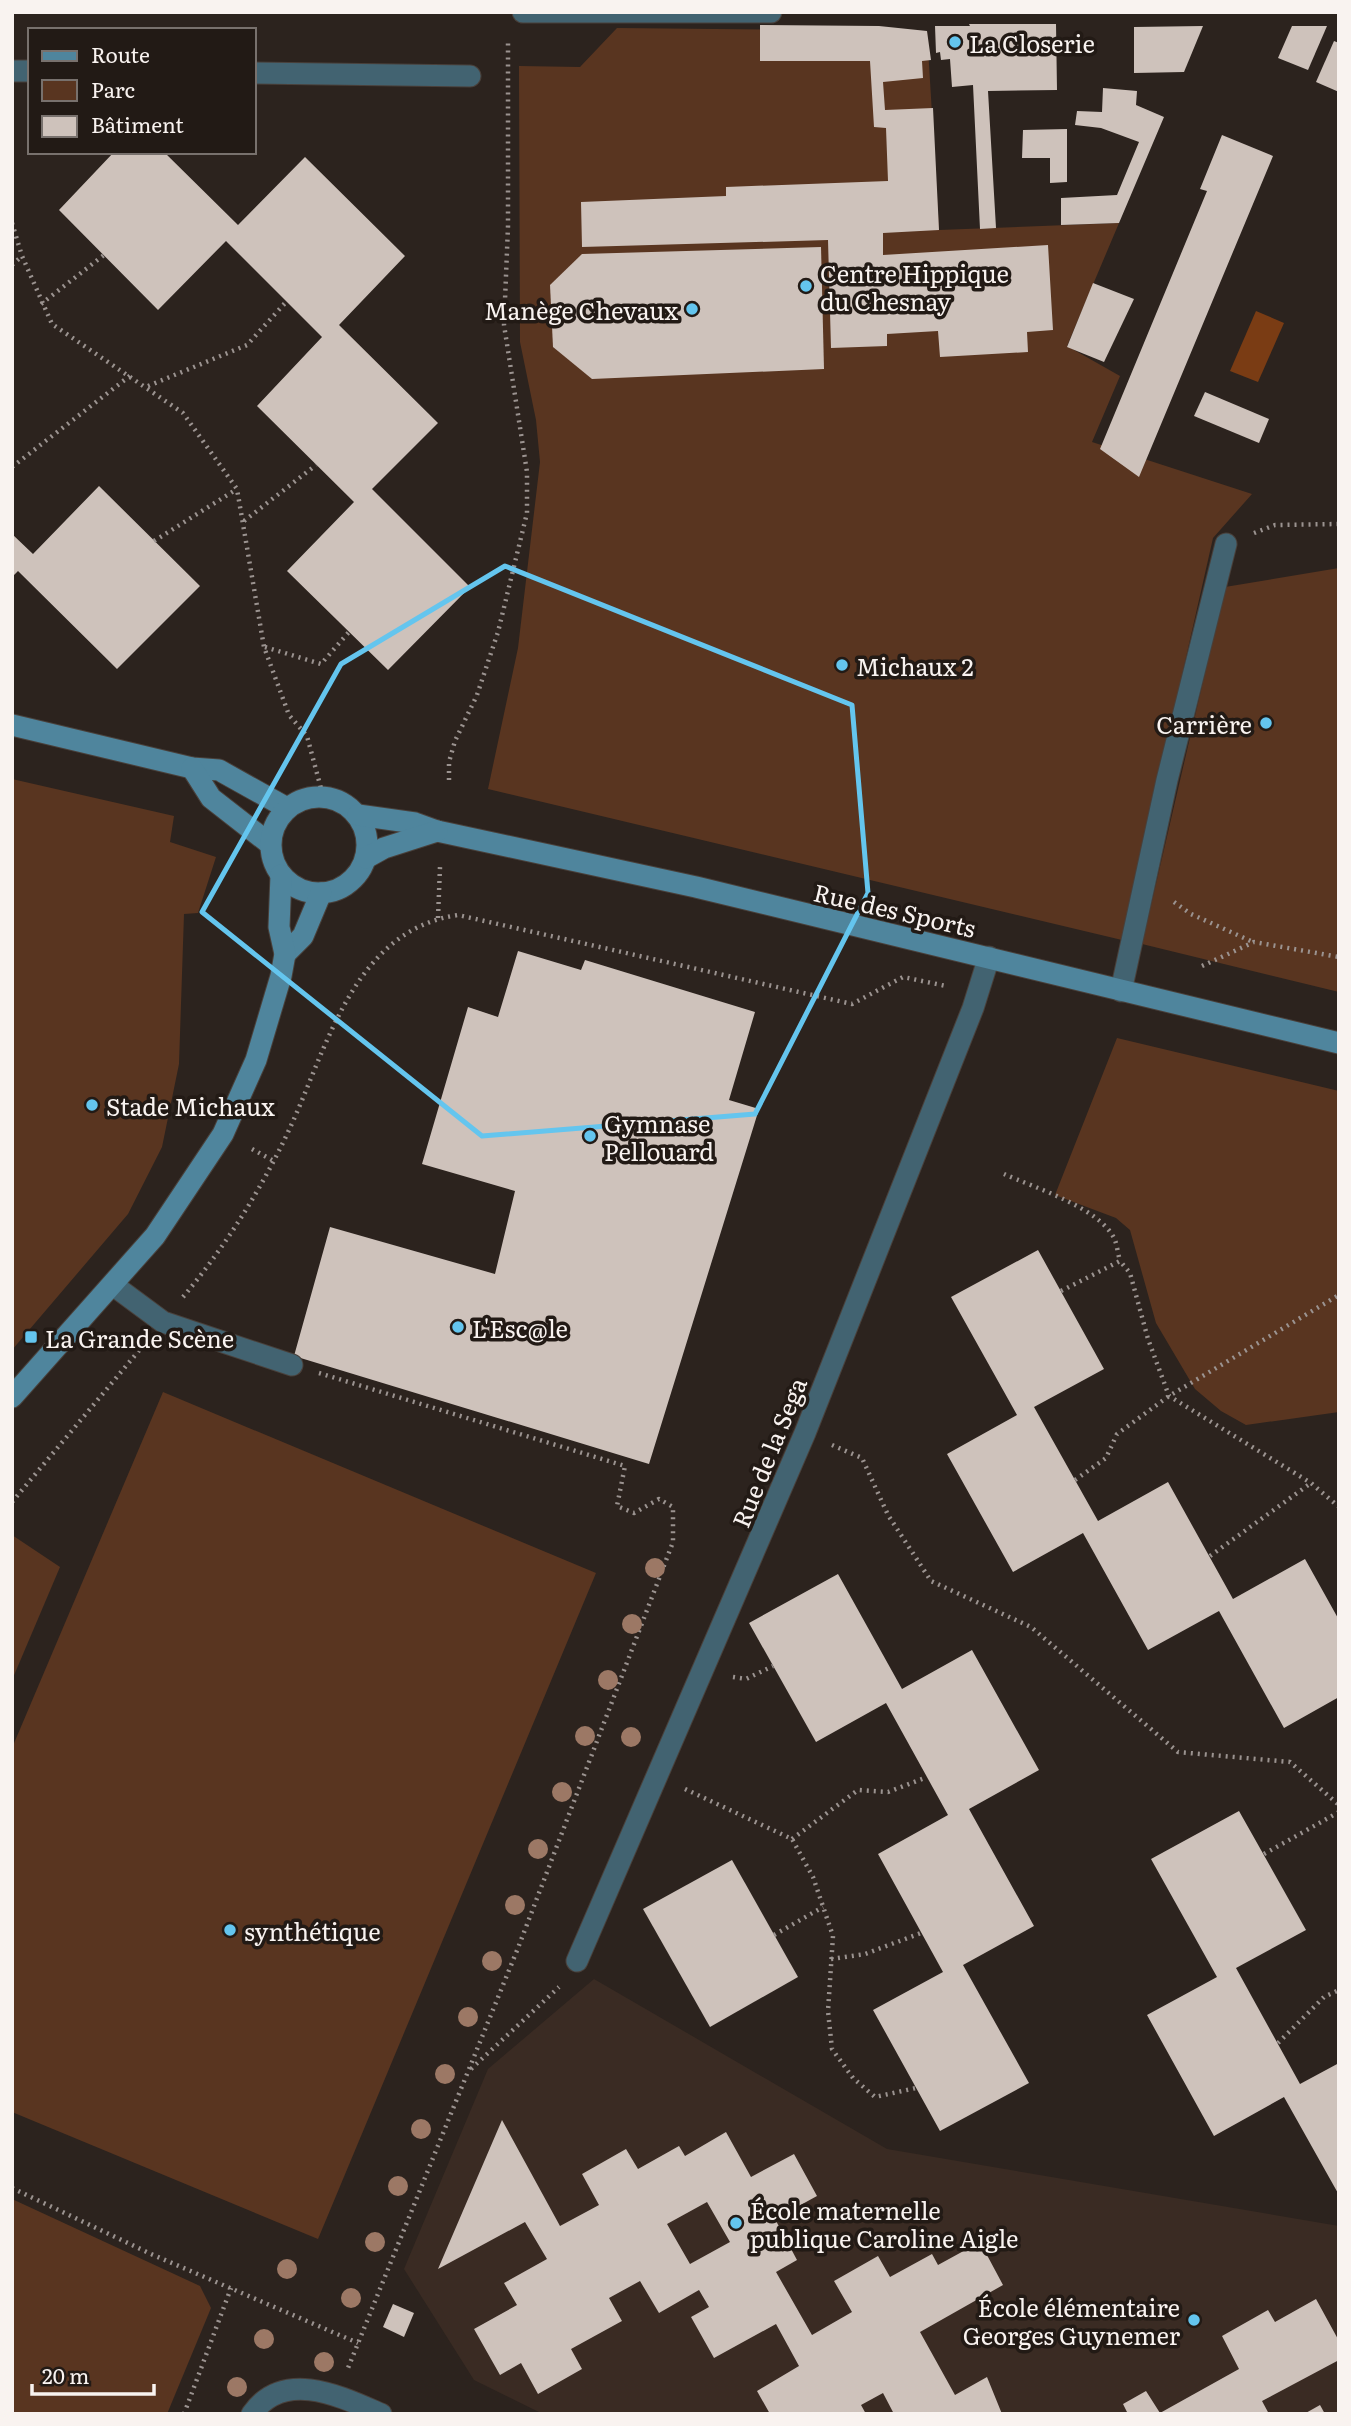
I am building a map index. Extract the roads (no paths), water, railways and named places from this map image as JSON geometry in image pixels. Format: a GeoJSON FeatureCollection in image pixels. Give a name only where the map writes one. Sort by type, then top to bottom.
{"type":"FeatureCollection","features":[{"type":"Feature","properties":{"kind":"main road"},"geometry":{"type":"LineString","coordinates":[[12,725],[192,768],[219,770],[287,808],[275,825],[270,844],[275,866],[281,875],[299,889],[321,893],[303,936],[285,954]]}},
{"type":"Feature","properties":{"kind":"main road"},"geometry":{"type":"LineString","coordinates":[[192,768],[211,797],[270,844]]}},
{"type":"Feature","properties":{"kind":"main road","name":"Rue des Sports"},"geometry":{"type":"LineString","coordinates":[[287,808],[310,797],[323,796],[343,802],[358,815],[415,823],[438,831],[696,887],[1339,1043]]}},
{"type":"Feature","properties":{"kind":"main road"},"geometry":{"type":"LineString","coordinates":[[358,815],[368,843],[366,858]]}},
{"type":"Feature","properties":{"kind":"main road","name":"Rue des Sports"},"geometry":{"type":"LineString","coordinates":[[321,893],[344,887],[354,879],[366,858],[384,848],[438,831]]}},
{"type":"Feature","properties":{"kind":"main road"},"geometry":{"type":"LineString","coordinates":[[12,1397],[113,1285],[184,1196],[223,1134],[256,1060],[285,954],[279,928],[281,875]]}},
{"type":"Feature","properties":{"kind":"street"},"geometry":{"type":"LineString","coordinates":[[524,13],[771,12]]}},
{"type":"Feature","properties":{"kind":"street"},"geometry":{"type":"LineString","coordinates":[[256,74],[470,76]]}},
{"type":"Feature","properties":{"kind":"street"},"geometry":{"type":"LineString","coordinates":[[1121,991],[1167,780],[1226,544]]}},
{"type":"Feature","properties":{"kind":"street","name":"Rue de la Sega"},"geometry":{"type":"LineString","coordinates":[[577,1961],[659,1777],[805,1433],[978,992],[989,957]]}},
{"type":"Feature","properties":{"kind":"street"},"geometry":{"type":"LineString","coordinates":[[113,1285],[163,1322],[292,1365]]}},
{"type":"Feature","properties":{"kind":"street"},"geometry":{"type":"LineString","coordinates":[[252,2414],[274,2394],[288,2389],[306,2388],[338,2395],[382,2414]]}},
{"type":"Feature","properties":{"kind":"place","name":"La Closerie"},"geometry":{"type":"Point","coordinates":[955,42]}},
{"type":"Feature","properties":{"kind":"place","name":"Centre Hippique du Chesnay"},"geometry":{"type":"Point","coordinates":[806,286]}},
{"type":"Feature","properties":{"kind":"place","name":"Manège Chevaux"},"geometry":{"type":"Point","coordinates":[692,309]}},
{"type":"Feature","properties":{"kind":"place","name":"Michaux 2"},"geometry":{"type":"Point","coordinates":[842,665]}},
{"type":"Feature","properties":{"kind":"place","name":"Carrière"},"geometry":{"type":"Point","coordinates":[1266,723]}},
{"type":"Feature","properties":{"kind":"place","name":"Stade Michaux"},"geometry":{"type":"Point","coordinates":[92,1105]}},
{"type":"Feature","properties":{"kind":"place","name":"Gymnase Pellouard"},"geometry":{"type":"Point","coordinates":[590,1136]}},
{"type":"Feature","properties":{"kind":"place","name":"L'Esc@le"},"geometry":{"type":"Point","coordinates":[458,1327]}},
{"type":"Feature","properties":{"kind":"place","name":"La Grande Scène"},"geometry":{"type":"Point","coordinates":[31,1337]}},
{"type":"Feature","properties":{"kind":"place","name":"synthétique"},"geometry":{"type":"Point","coordinates":[230,1930]}},
{"type":"Feature","properties":{"kind":"place","name":"École maternelle publique Caroline Aigle"},"geometry":{"type":"Point","coordinates":[736,2223]}},
{"type":"Feature","properties":{"kind":"place","name":"École élémentaire Georges Guynemer"},"geometry":{"type":"Point","coordinates":[1194,2320]}}]}
